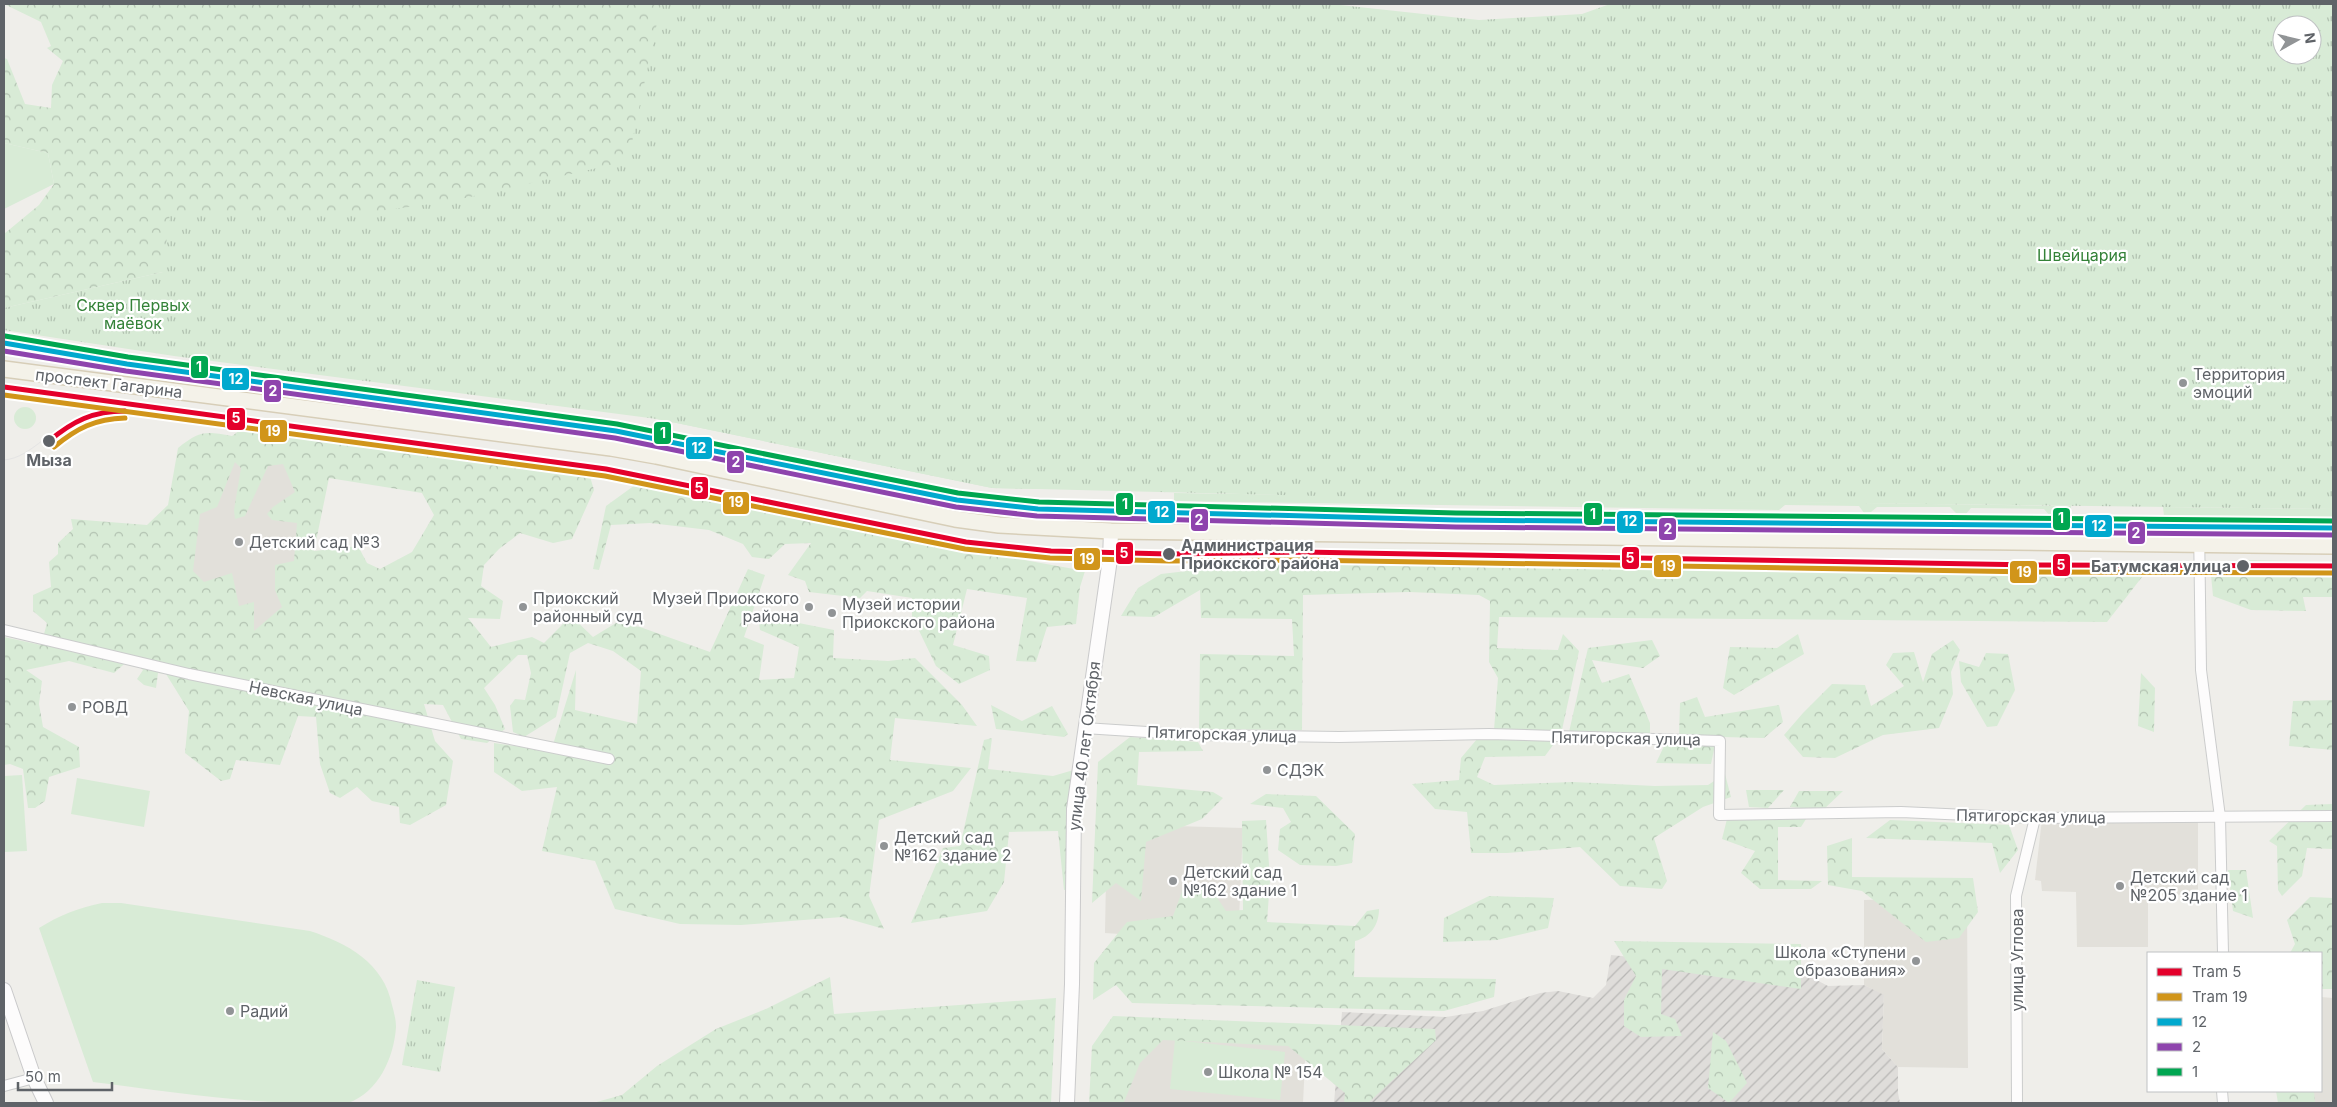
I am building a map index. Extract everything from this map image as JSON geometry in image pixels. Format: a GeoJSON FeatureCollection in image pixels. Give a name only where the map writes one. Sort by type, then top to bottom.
{"type":"FeatureCollection","features":[{"type":"Feature","properties":{"kind":"main road","name":"проспект Гагарина"},"geometry":{"type":"LineString","coordinates":[[4,344],[127,364],[625,432],[957,500],[1029,508],[1456,520],[2333,528]]}},
{"type":"Feature","properties":{"kind":"main road","name":"проспект Гагарина"},"geometry":{"type":"LineString","coordinates":[[4,369],[611,448],[981,523],[1033,528],[1111,531],[2333,546]]}},
{"type":"Feature","properties":{"kind":"main road","name":"улица 40 лет Октября"},"geometry":{"type":"LineString","coordinates":[[1111,511],[1111,531]]}},
{"type":"Feature","properties":{"kind":"street"},"geometry":{"type":"LineString","coordinates":[[2198,526],[2201,670],[2220,818],[2223,952]]}},
{"type":"Feature","properties":{"kind":"street","name":"улица 40 лет Октября"},"geometry":{"type":"LineString","coordinates":[[1067,1103],[1072,984],[1074,809],[1084,728],[1110,559],[1111,531]]}},
{"type":"Feature","properties":{"kind":"street","name":"Невская улица"},"geometry":{"type":"LineString","coordinates":[[4,630],[189,674],[609,759]]}},
{"type":"Feature","properties":{"kind":"street","name":"Пятигорская улица"},"geometry":{"type":"LineString","coordinates":[[1084,728],[1194,735],[1348,737],[1489,734],[1720,741],[1719,815],[1901,812],[2035,818],[2333,816]]}},
{"type":"Feature","properties":{"kind":"street","name":"улица Углова"},"geometry":{"type":"LineString","coordinates":[[2017,1103],[2016,896],[2035,818]]}},
{"type":"Feature","properties":{"kind":"street"},"geometry":{"type":"LineString","coordinates":[[4,990],[34,1078],[46,1103]]}},
{"type":"Feature","properties":{"kind":"street"},"geometry":{"type":"LineString","coordinates":[[4,1086],[34,1078]]}},
{"type":"Feature","properties":{"kind":"shaded area","name":"Детский сад №3"},"geometry":{"type":"Polygon","coordinates":[[[186,447],[314,463],[291,636],[163,622],[186,447]]]}},
{"type":"Feature","properties":{"kind":"shaded area","name":"Детский сад №205 здание 1"},"geometry":{"type":"Polygon","coordinates":[[[2042,819],[2198,819],[2198,894],[2148,896],[2148,947],[2077,947],[2076,892],[2042,891],[2041,881],[2035,880],[2042,819]]]}},
{"type":"Feature","properties":{"kind":"shaded area","name":"Детский сад №162 здание 1"},"geometry":{"type":"Polygon","coordinates":[[[1107,824],[1243,828],[1238,942],[1105,933],[1107,824]]]}},
{"type":"Feature","properties":{"kind":"shaded area","name":"Школа «Ступени образования»"},"geometry":{"type":"Polygon","coordinates":[[[1967,897],[1968,1068],[1898,1067],[1882,1049],[1884,995],[1864,985],[1864,900],[1967,897]]]}},
{"type":"Feature","properties":{"kind":"shaded area"},"geometry":{"type":"Polygon","coordinates":[[[1611,955],[1807,975],[1828,986],[1864,985],[1884,994],[1882,1049],[1898,1067],[1900,1103],[1425,1103],[1423,1101],[1420,1103],[1334,1103],[1342,1012],[1446,1017],[1483,1011],[1540,993],[1558,991],[1593,998],[1606,985],[1611,955]]]}},
{"type":"Feature","properties":{"kind":"shaded area"},"geometry":{"type":"Polygon","coordinates":[[[2322,997],[2333,998],[2333,1103],[2292,1103],[2292,1092],[2322,1092],[2322,997]]]}},
{"type":"Feature","properties":{"kind":"shaded area","name":"Школа № 154"},"geometry":{"type":"Polygon","coordinates":[[[1115,1034],[1306,1042],[1303,1103],[1108,1103],[1115,1034]]]}},
{"type":"Feature","properties":{"kind":"green space"},"geometry":{"type":"Polygon","coordinates":[[[4,4],[967,4],[1044,489],[992,488],[657,419],[163,272],[4,308],[4,234],[39,205],[54,184],[48,153],[4,143],[4,58],[7,59],[25,104],[51,108],[52,85],[63,61],[47,48],[51,46],[41,22],[4,4]]]}},
{"type":"Feature","properties":{"kind":"green space","name":"Швейцария"},"geometry":{"type":"Polygon","coordinates":[[[661,4],[1331,4],[1479,20],[1582,14],[1610,4],[2333,4],[2333,509],[1362,497],[992,488],[657,419],[174,356],[4,330],[4,308],[163,272],[170,212],[344,216],[452,201],[628,161],[661,4]]]}},
{"type":"Feature","properties":{"kind":"green space"},"geometry":{"type":"Polygon","coordinates":[[[4,143],[48,153],[54,184],[4,209],[4,143]]]}},
{"type":"Feature","properties":{"kind":"green space"},"geometry":{"type":"Polygon","coordinates":[[[25,407],[35,414],[36,418],[29,428],[25,429],[15,422],[14,418],[21,408],[25,407]]]}},
{"type":"Feature","properties":{"kind":"green space"},"geometry":{"type":"Polygon","coordinates":[[[247,425],[506,463],[544,464],[588,470],[594,490],[572,539],[553,543],[520,533],[499,549],[484,565],[481,586],[503,601],[500,619],[468,618],[491,647],[532,637],[544,643],[571,616],[593,637],[616,623],[640,627],[710,652],[748,569],[765,575],[744,637],[764,645],[759,680],[794,678],[799,647],[760,630],[758,615],[834,630],[833,658],[888,661],[915,658],[962,705],[977,726],[895,718],[890,760],[971,768],[953,791],[879,820],[869,896],[884,929],[842,917],[741,925],[680,924],[615,909],[595,861],[542,851],[557,787],[522,791],[494,772],[494,743],[551,751],[576,670],[575,710],[637,724],[641,671],[613,651],[588,643],[570,653],[556,717],[524,737],[513,732],[510,706],[515,699],[525,700],[531,673],[527,655],[518,655],[484,688],[495,705],[505,729],[487,743],[461,739],[443,705],[424,704],[435,741],[453,761],[446,805],[410,825],[400,823],[399,807],[372,801],[357,787],[340,798],[330,793],[320,764],[316,717],[298,716],[280,765],[236,760],[230,779],[221,781],[185,753],[189,711],[166,674],[158,673],[156,688],[144,685],[137,679],[143,670],[131,658],[114,673],[69,661],[26,670],[42,681],[39,704],[43,727],[79,747],[80,767],[49,777],[45,801],[35,808],[28,808],[23,769],[10,764],[4,765],[4,637],[41,645],[47,623],[33,611],[33,595],[51,587],[49,562],[58,554],[58,543],[73,529],[71,519],[147,525],[168,505],[178,448],[197,435],[215,433],[232,436],[247,425]],[[235,462],[217,507],[200,514],[193,571],[204,582],[232,573],[239,606],[254,602],[254,631],[282,607],[275,590],[275,565],[294,561],[297,523],[272,520],[267,514],[273,507],[295,492],[283,464],[268,466],[245,516],[235,519],[234,510],[241,468],[235,462]],[[329,478],[314,551],[358,546],[367,563],[380,569],[412,552],[434,515],[422,493],[329,478]]]}},
{"type":"Feature","properties":{"kind":"green space"},"geometry":{"type":"Polygon","coordinates":[[[635,485],[821,523],[1085,571],[1080,587],[1076,624],[1047,627],[1036,662],[1016,661],[1027,598],[967,589],[953,645],[989,656],[990,670],[959,684],[936,666],[912,616],[912,598],[867,591],[860,598],[809,592],[805,581],[788,575],[811,543],[785,544],[769,559],[752,557],[743,544],[709,530],[650,523],[611,525],[599,570],[593,569],[606,506],[635,485]]]}},
{"type":"Feature","properties":{"kind":"green space"},"geometry":{"type":"Polygon","coordinates":[[[1174,493],[2071,506],[2071,516],[2050,516],[2044,509],[1971,508],[1965,515],[1957,514],[1950,507],[1877,507],[1871,512],[1864,513],[1859,506],[1785,505],[1779,510],[1174,501],[1174,493]]]}},
{"type":"Feature","properties":{"kind":"green space"},"geometry":{"type":"Polygon","coordinates":[[[2163,507],[2333,509],[2333,517],[2164,516],[2163,507]]]}},
{"type":"Feature","properties":{"kind":"green space"},"geometry":{"type":"Polygon","coordinates":[[[1264,548],[1405,549],[1423,556],[2149,568],[2107,622],[1499,617],[1497,648],[1558,650],[1563,634],[1579,651],[1562,730],[1494,730],[1498,678],[1489,662],[1490,601],[1479,595],[1409,592],[1303,595],[1302,730],[1199,729],[1200,654],[1294,656],[1292,619],[1201,618],[1200,590],[1154,617],[1121,616],[1138,588],[1161,574],[1247,564],[1264,548]]]}},
{"type":"Feature","properties":{"kind":"green space"},"geometry":{"type":"Polygon","coordinates":[[[2239,560],[2333,562],[2333,597],[2303,597],[2306,611],[2251,610],[2213,596],[2211,575],[2239,560]]]}},
{"type":"Feature","properties":{"kind":"green space"},"geometry":{"type":"Polygon","coordinates":[[[1798,634],[1804,654],[1734,695],[1723,688],[1730,647],[1777,648],[1798,634]]]}},
{"type":"Feature","properties":{"kind":"green space"},"geometry":{"type":"Polygon","coordinates":[[[1652,640],[1660,656],[1643,668],[1592,660],[1602,683],[1629,674],[1650,723],[1650,736],[1569,732],[1588,648],[1652,640]]]}},
{"type":"Feature","properties":{"kind":"green space"},"geometry":{"type":"Polygon","coordinates":[[[1953,640],[1960,650],[1951,672],[1953,694],[1939,728],[1883,735],[1835,758],[1803,757],[1784,735],[1832,684],[1865,685],[1871,706],[1904,686],[1886,665],[1893,653],[1914,652],[1923,682],[1932,654],[1953,640]]]}},
{"type":"Feature","properties":{"kind":"green space"},"geometry":{"type":"Polygon","coordinates":[[[1986,653],[2008,654],[2015,690],[1997,726],[1987,727],[1961,682],[1959,661],[1979,667],[1986,653]]]}},
{"type":"Feature","properties":{"kind":"green space"},"geometry":{"type":"Polygon","coordinates":[[[2141,673],[2155,688],[2154,732],[2138,726],[2141,673]]]}},
{"type":"Feature","properties":{"kind":"green space"},"geometry":{"type":"Polygon","coordinates":[[[1697,697],[1705,717],[1779,705],[1783,722],[1764,738],[1679,736],[1680,703],[1697,697]]]}},
{"type":"Feature","properties":{"kind":"green space"},"geometry":{"type":"Polygon","coordinates":[[[2333,700],[2333,750],[2289,746],[2293,701],[2333,700]]]}},
{"type":"Feature","properties":{"kind":"green space"},"geometry":{"type":"Polygon","coordinates":[[[991,705],[1022,721],[1052,706],[1068,734],[1064,737],[996,729],[991,705]]]}},
{"type":"Feature","properties":{"kind":"green space"},"geometry":{"type":"Polygon","coordinates":[[[1130,737],[1198,742],[1203,751],[1139,752],[1137,785],[1213,792],[1223,798],[1202,819],[1146,842],[1141,901],[1116,883],[1092,903],[1098,762],[1130,737]]]}},
{"type":"Feature","properties":{"kind":"green space"},"geometry":{"type":"Polygon","coordinates":[[[992,738],[988,769],[1053,776],[1077,769],[1069,889],[1064,890],[1058,831],[1009,832],[1004,882],[987,911],[911,923],[943,848],[960,846],[984,740],[992,738]]]}},
{"type":"Feature","properties":{"kind":"green space"},"geometry":{"type":"Polygon","coordinates":[[[1477,739],[1556,741],[1545,756],[1485,757],[1477,777],[1494,785],[1573,782],[1655,786],[1708,785],[1725,774],[1731,797],[1703,807],[1654,838],[1667,881],[1662,889],[1620,886],[1580,847],[1507,853],[1471,853],[1467,812],[1435,809],[1412,784],[1459,780],[1461,758],[1477,739]]]}},
{"type":"Feature","properties":{"kind":"green space"},"geometry":{"type":"Polygon","coordinates":[[[1667,740],[1715,745],[1711,764],[1656,763],[1667,740]]]}},
{"type":"Feature","properties":{"kind":"green space"},"geometry":{"type":"Polygon","coordinates":[[[22,775],[27,851],[4,852],[4,776],[22,775]]]}},
{"type":"Feature","properties":{"kind":"green space"},"geometry":{"type":"Polygon","coordinates":[[[77,778],[150,791],[144,827],[71,814],[77,778]]]}},
{"type":"Feature","properties":{"kind":"green space"},"geometry":{"type":"Polygon","coordinates":[[[1746,790],[1784,790],[1768,808],[1749,807],[1746,790]]]}},
{"type":"Feature","properties":{"kind":"green space"},"geometry":{"type":"Polygon","coordinates":[[[1799,791],[1843,791],[1823,810],[1790,807],[1799,791]]]}},
{"type":"Feature","properties":{"kind":"green space"},"geometry":{"type":"Polygon","coordinates":[[[1266,794],[1316,796],[1355,834],[1352,863],[1336,866],[1300,865],[1278,850],[1280,829],[1291,822],[1283,808],[1250,804],[1266,794]]]}},
{"type":"Feature","properties":{"kind":"green space"},"geometry":{"type":"Polygon","coordinates":[[[2333,804],[2333,849],[2307,848],[2302,876],[2282,896],[2278,890],[2277,846],[2269,841],[2306,805],[2333,804]]]}},
{"type":"Feature","properties":{"kind":"green space"},"geometry":{"type":"Polygon","coordinates":[[[1727,819],[1806,819],[1801,827],[1778,827],[1778,880],[1822,881],[1811,889],[1760,889],[1741,873],[1755,851],[1722,839],[1727,819]]]}},
{"type":"Feature","properties":{"kind":"green space"},"geometry":{"type":"Polygon","coordinates":[[[1266,820],[1270,880],[1267,922],[1355,926],[1367,911],[1379,909],[1378,920],[1370,933],[1355,941],[1354,977],[1496,979],[1494,997],[1444,1011],[1132,1003],[1116,985],[1093,1000],[1094,963],[1127,922],[1173,916],[1183,889],[1212,890],[1226,911],[1243,910],[1242,821],[1266,820]]]}},
{"type":"Feature","properties":{"kind":"green space"},"geometry":{"type":"Polygon","coordinates":[[[1890,820],[2009,825],[2018,850],[2000,873],[1992,843],[1866,838],[1890,820]]]}},
{"type":"Feature","properties":{"kind":"green space"},"geometry":{"type":"Polygon","coordinates":[[[1852,838],[1852,877],[1973,878],[1978,912],[1959,938],[1926,942],[1862,891],[1828,885],[1827,846],[1852,838]]]}},
{"type":"Feature","properties":{"kind":"green space"},"geometry":{"type":"Polygon","coordinates":[[[2228,870],[2246,870],[2253,918],[2233,911],[2228,870]]]}},
{"type":"Feature","properties":{"kind":"green space"},"geometry":{"type":"Polygon","coordinates":[[[1489,896],[1554,898],[1548,928],[1497,940],[1443,942],[1444,918],[1489,896]]]}},
{"type":"Feature","properties":{"kind":"green space"},"geometry":{"type":"Polygon","coordinates":[[[2310,897],[2333,898],[2333,989],[2322,989],[2322,952],[2291,952],[2295,944],[2287,920],[2310,897]]]}},
{"type":"Feature","properties":{"kind":"green space","name":"Радий"},"geometry":{"type":"Polygon","coordinates":[[[102,903],[121,903],[310,931],[350,949],[372,966],[381,977],[388,990],[393,1008],[396,1024],[395,1038],[383,1072],[368,1091],[359,1098],[348,1103],[339,1104],[229,1099],[93,1082],[39,928],[69,912],[102,903]]]}},
{"type":"Feature","properties":{"kind":"green space"},"geometry":{"type":"Polygon","coordinates":[[[1614,941],[1801,944],[1801,989],[1662,969],[1661,1014],[1675,1019],[1682,1036],[1641,1037],[1624,1026],[1624,1000],[1636,976],[1614,941]]]}},
{"type":"Feature","properties":{"kind":"green space"},"geometry":{"type":"Polygon","coordinates":[[[830,977],[834,1014],[1056,998],[1051,1103],[593,1103],[622,1095],[657,1066],[716,1029],[766,1009],[830,977]]]}},
{"type":"Feature","properties":{"kind":"green space"},"geometry":{"type":"Polygon","coordinates":[[[417,980],[455,987],[440,1072],[402,1065],[417,980]]]}},
{"type":"Feature","properties":{"kind":"green space"},"geometry":{"type":"Polygon","coordinates":[[[1113,1016],[1435,1029],[1436,1040],[1368,1103],[1344,1103],[1345,1093],[1288,1046],[1163,1040],[1140,1063],[1124,1102],[1089,1103],[1092,1046],[1113,1016]]]}},
{"type":"Feature","properties":{"kind":"green space"},"geometry":{"type":"Polygon","coordinates":[[[1713,1032],[1726,1041],[1747,1083],[1729,1103],[1708,1088],[1713,1032]]]}},
{"type":"Feature","properties":{"kind":"green space"},"geometry":{"type":"Polygon","coordinates":[[[1175,1040],[1285,1052],[1280,1100],[1170,1089],[1175,1040]]]}},
{"type":"Feature","properties":{"kind":"green space"},"geometry":{"type":"Polygon","coordinates":[[[2276,1092],[2314,1092],[2315,1103],[2278,1103],[2276,1092]]]}},
{"type":"Feature","properties":{"kind":"tram line","name":"5"},"geometry":{"type":"LineString","coordinates":[[4,387],[606,469],[966,542],[1051,551],[1169,554],[1302,552],[2037,565],[2333,566]]}},
{"type":"Feature","properties":{"kind":"tram line","name":"19"},"geometry":{"type":"LineString","coordinates":[[4,395],[605,476],[965,549],[1050,558],[1169,561],[1302,560],[2037,572],[2333,573]]}},
{"type":"Feature","properties":{"kind":"tram line","name":"5"},"geometry":{"type":"LineString","coordinates":[[49,441],[66,428],[93,415],[125,411]]}},
{"type":"Feature","properties":{"kind":"tram line"},"geometry":{"type":"LineString","coordinates":[[4,460],[24,453],[63,425],[85,415]]}},
{"type":"Feature","properties":{"kind":"tram line","name":"19"},"geometry":{"type":"LineString","coordinates":[[54,447],[87,426],[104,420],[125,418]]}},
{"type":"Feature","properties":{"kind":"transit line","name":"1"},"geometry":{"type":"LineString","coordinates":[[5,336],[128,357],[617,424],[958,493],[1039,502],[1456,513],[2333,521]]}},
{"type":"Feature","properties":{"kind":"transit line","name":"12"},"geometry":{"type":"LineString","coordinates":[[4,343],[127,364],[616,431],[957,500],[1038,509],[1456,520],[2333,528]]}},
{"type":"Feature","properties":{"kind":"transit line","name":"2"},"geometry":{"type":"LineString","coordinates":[[4,351],[126,371],[615,438],[956,507],[1037,516],[1456,527],[2333,535]]}},
{"type":"Feature","properties":{"kind":"place","name":"Территория эмоций"},"geometry":{"type":"Point","coordinates":[2183,383]}},
{"type":"Feature","properties":{"kind":"place","name":"Мыза"},"geometry":{"type":"Point","coordinates":[49,441]}},
{"type":"Feature","properties":{"kind":"place","name":"Детский сад №3"},"geometry":{"type":"Point","coordinates":[239,542]}},
{"type":"Feature","properties":{"kind":"place","name":"Администрация Приокского района"},"geometry":{"type":"Point","coordinates":[1169,554]}},
{"type":"Feature","properties":{"kind":"place","name":"Батумская улица"},"geometry":{"type":"Point","coordinates":[2243,566]}},
{"type":"Feature","properties":{"kind":"place","name":"Приокский районный суд"},"geometry":{"type":"Point","coordinates":[523,607]}},
{"type":"Feature","properties":{"kind":"place","name":"Музей Приокского района"},"geometry":{"type":"Point","coordinates":[809,607]}},
{"type":"Feature","properties":{"kind":"place","name":"Музей истории Приокского района"},"geometry":{"type":"Point","coordinates":[832,613]}},
{"type":"Feature","properties":{"kind":"place","name":"РОВД"},"geometry":{"type":"Point","coordinates":[72,707]}},
{"type":"Feature","properties":{"kind":"place","name":"СДЭК"},"geometry":{"type":"Point","coordinates":[1267,770]}},
{"type":"Feature","properties":{"kind":"place","name":"Детский сад №162 здание 2"},"geometry":{"type":"Point","coordinates":[884,846]}},
{"type":"Feature","properties":{"kind":"place","name":"Детский сад №162 здание 1"},"geometry":{"type":"Point","coordinates":[1173,881]}},
{"type":"Feature","properties":{"kind":"place","name":"Детский сад №205 здание 1"},"geometry":{"type":"Point","coordinates":[2120,886]}},
{"type":"Feature","properties":{"kind":"place","name":"Школа «Ступени образования»"},"geometry":{"type":"Point","coordinates":[1916,961]}},
{"type":"Feature","properties":{"kind":"place","name":"Радий"},"geometry":{"type":"Point","coordinates":[230,1011]}},
{"type":"Feature","properties":{"kind":"place","name":"Школа № 154"},"geometry":{"type":"Point","coordinates":[1208,1072]}},
{"type":"Feature","properties":{"kind":"park label","name":"Сквер Первых маёвок"},"geometry":{"type":"Point","coordinates":[133,314]}}]}
